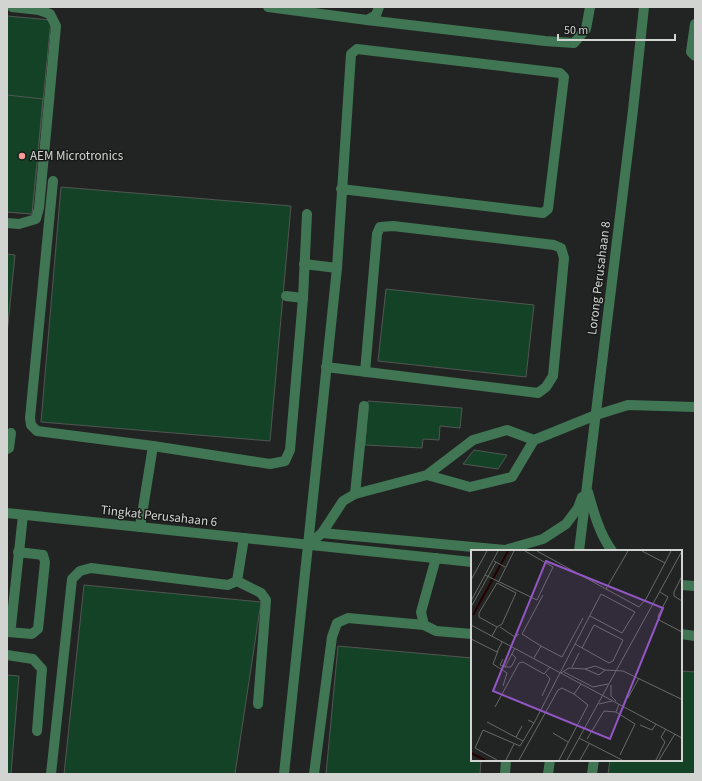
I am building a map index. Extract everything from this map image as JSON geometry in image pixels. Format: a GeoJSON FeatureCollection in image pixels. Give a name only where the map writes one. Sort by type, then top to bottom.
{"type":"FeatureCollection","features":[{"type":"Feature","properties":{"kind":"street"},"geometry":{"type":"LineString","coordinates":[[7,223],[19,224],[36,219],[39,208],[56,26],[50,14],[39,10],[12,7]]}},
{"type":"Feature","properties":{"kind":"street"},"geometry":{"type":"LineString","coordinates":[[268,7],[545,41],[574,43],[586,29],[590,7]]}},
{"type":"Feature","properties":{"kind":"street"},"geometry":{"type":"LineString","coordinates":[[368,20],[376,15],[379,7]]}},
{"type":"Feature","properties":{"kind":"street","name":"Lorong Perusahaan 8"},"geometry":{"type":"LineString","coordinates":[[579,550],[633,110],[644,7]]}},
{"type":"Feature","properties":{"kind":"street"},"geometry":{"type":"LineString","coordinates":[[695,24],[691,52],[695,56]]}},
{"type":"Feature","properties":{"kind":"street"},"geometry":{"type":"LineString","coordinates":[[284,774],[336,268],[341,189],[351,54],[356,49],[560,73],[564,76],[548,209],[543,214],[341,189]]}},
{"type":"Feature","properties":{"kind":"street"},"geometry":{"type":"LineString","coordinates":[[53,181],[30,418],[31,425],[37,431],[153,446],[270,464],[285,461],[290,450],[303,298],[307,214]]}},
{"type":"Feature","properties":{"kind":"street"},"geometry":{"type":"LineString","coordinates":[[326,367],[365,372],[538,393],[546,387],[553,376],[564,258],[561,248],[554,245],[393,226],[380,227],[377,234],[365,372]]}},
{"type":"Feature","properties":{"kind":"street"},"geometry":{"type":"LineString","coordinates":[[304,264],[336,268]]}},
{"type":"Feature","properties":{"kind":"street"},"geometry":{"type":"LineString","coordinates":[[286,296],[303,298]]}},
{"type":"Feature","properties":{"kind":"street"},"geometry":{"type":"LineString","coordinates":[[427,475],[470,487],[512,477],[534,440],[596,415],[628,405],[695,407]]}},
{"type":"Feature","properties":{"kind":"street"},"geometry":{"type":"LineString","coordinates":[[355,494],[364,406]]}},
{"type":"Feature","properties":{"kind":"street"},"geometry":{"type":"LineString","coordinates":[[308,545],[322,534],[343,501],[355,494],[427,475],[473,440],[507,430],[534,440]]}},
{"type":"Feature","properties":{"kind":"street"},"geometry":{"type":"LineString","coordinates":[[7,449],[9,448],[11,433]]}},
{"type":"Feature","properties":{"kind":"street"},"geometry":{"type":"LineString","coordinates":[[140,527],[153,446]]}},
{"type":"Feature","properties":{"kind":"street"},"geometry":{"type":"LineString","coordinates":[[322,534],[505,550],[544,539],[566,524],[578,508],[587,486]]}},
{"type":"Feature","properties":{"kind":"street"},"geometry":{"type":"LineString","coordinates":[[587,486],[594,517],[604,540],[611,550]]}},
{"type":"Feature","properties":{"kind":"street","name":"Tingkat Perusahaan 6"},"geometry":{"type":"LineString","coordinates":[[7,513],[471,562]]}},
{"type":"Feature","properties":{"kind":"street"},"geometry":{"type":"LineString","coordinates":[[18,552],[43,555],[45,562],[40,620],[38,629],[32,634],[8,632],[11,626],[18,552],[23,514]]}},
{"type":"Feature","properties":{"kind":"street"},"geometry":{"type":"LineString","coordinates":[[236,581],[244,538]]}},
{"type":"Feature","properties":{"kind":"street"},"geometry":{"type":"LineString","coordinates":[[424,624],[421,612],[436,558]]}},
{"type":"Feature","properties":{"kind":"street"},"geometry":{"type":"LineString","coordinates":[[51,774],[72,579],[80,571],[91,568],[228,585],[236,581]]}},
{"type":"Feature","properties":{"kind":"street"},"geometry":{"type":"LineString","coordinates":[[236,581],[261,593],[266,600],[258,704]]}},
{"type":"Feature","properties":{"kind":"street"},"geometry":{"type":"LineString","coordinates":[[682,585],[695,586]]}},
{"type":"Feature","properties":{"kind":"street"},"geometry":{"type":"LineString","coordinates":[[314,774],[332,637],[337,623],[348,618],[424,624],[436,631],[471,634]]}},
{"type":"Feature","properties":{"kind":"street"},"geometry":{"type":"LineString","coordinates":[[682,634],[695,636]]}},
{"type":"Feature","properties":{"kind":"street"},"geometry":{"type":"LineString","coordinates":[[7,655],[33,659],[42,669],[38,732]]}},
{"type":"Feature","properties":{"kind":"street"},"geometry":{"type":"LineString","coordinates":[[505,774],[506,761]]}},
{"type":"Feature","properties":{"kind":"street"},"geometry":{"type":"LineString","coordinates":[[548,774],[550,761]]}},
{"type":"Feature","properties":{"kind":"street"},"geometry":{"type":"LineString","coordinates":[[592,774],[594,761]]}},
{"type":"Feature","properties":{"kind":"building"},"geometry":{"type":"Polygon","coordinates":[[[7,16],[51,20],[32,214],[7,212],[7,16]]]}},
{"type":"Feature","properties":{"kind":"building","name":"AEM Microtronics"},"geometry":{"type":"Polygon","coordinates":[[[7,95],[43,99],[32,214],[7,212],[7,95]]]}},
{"type":"Feature","properties":{"kind":"building"},"geometry":{"type":"Polygon","coordinates":[[[61,187],[291,206],[270,441],[41,422],[61,187]]]}},
{"type":"Feature","properties":{"kind":"building"},"geometry":{"type":"Polygon","coordinates":[[[7,254],[15,255],[7,334],[7,254]]]}},
{"type":"Feature","properties":{"kind":"building"},"geometry":{"type":"Polygon","coordinates":[[[386,289],[534,305],[526,377],[378,361],[386,289]]]}},
{"type":"Feature","properties":{"kind":"building"},"geometry":{"type":"Polygon","coordinates":[[[368,401],[462,408],[460,428],[440,426],[439,440],[423,439],[422,448],[365,445],[368,401]]]}},
{"type":"Feature","properties":{"kind":"building"},"geometry":{"type":"Polygon","coordinates":[[[474,450],[507,455],[498,469],[463,464],[474,450]]]}},
{"type":"Feature","properties":{"kind":"building"},"geometry":{"type":"Polygon","coordinates":[[[84,585],[261,602],[235,774],[64,774],[84,585]]]}},
{"type":"Feature","properties":{"kind":"building"},"geometry":{"type":"Polygon","coordinates":[[[338,646],[471,658],[471,761],[481,761],[480,774],[326,774],[338,646]]]}},
{"type":"Feature","properties":{"kind":"building"},"geometry":{"type":"Polygon","coordinates":[[[682,671],[695,672],[695,774],[608,774],[610,761],[682,761],[682,671]]]}},
{"type":"Feature","properties":{"kind":"building"},"geometry":{"type":"Polygon","coordinates":[[[7,675],[19,676],[11,774],[7,774],[7,675]]]}},
{"type":"Feature","properties":{"kind":"place","name":"AEM Microtronics"},"geometry":{"type":"Point","coordinates":[22,156]}}]}
